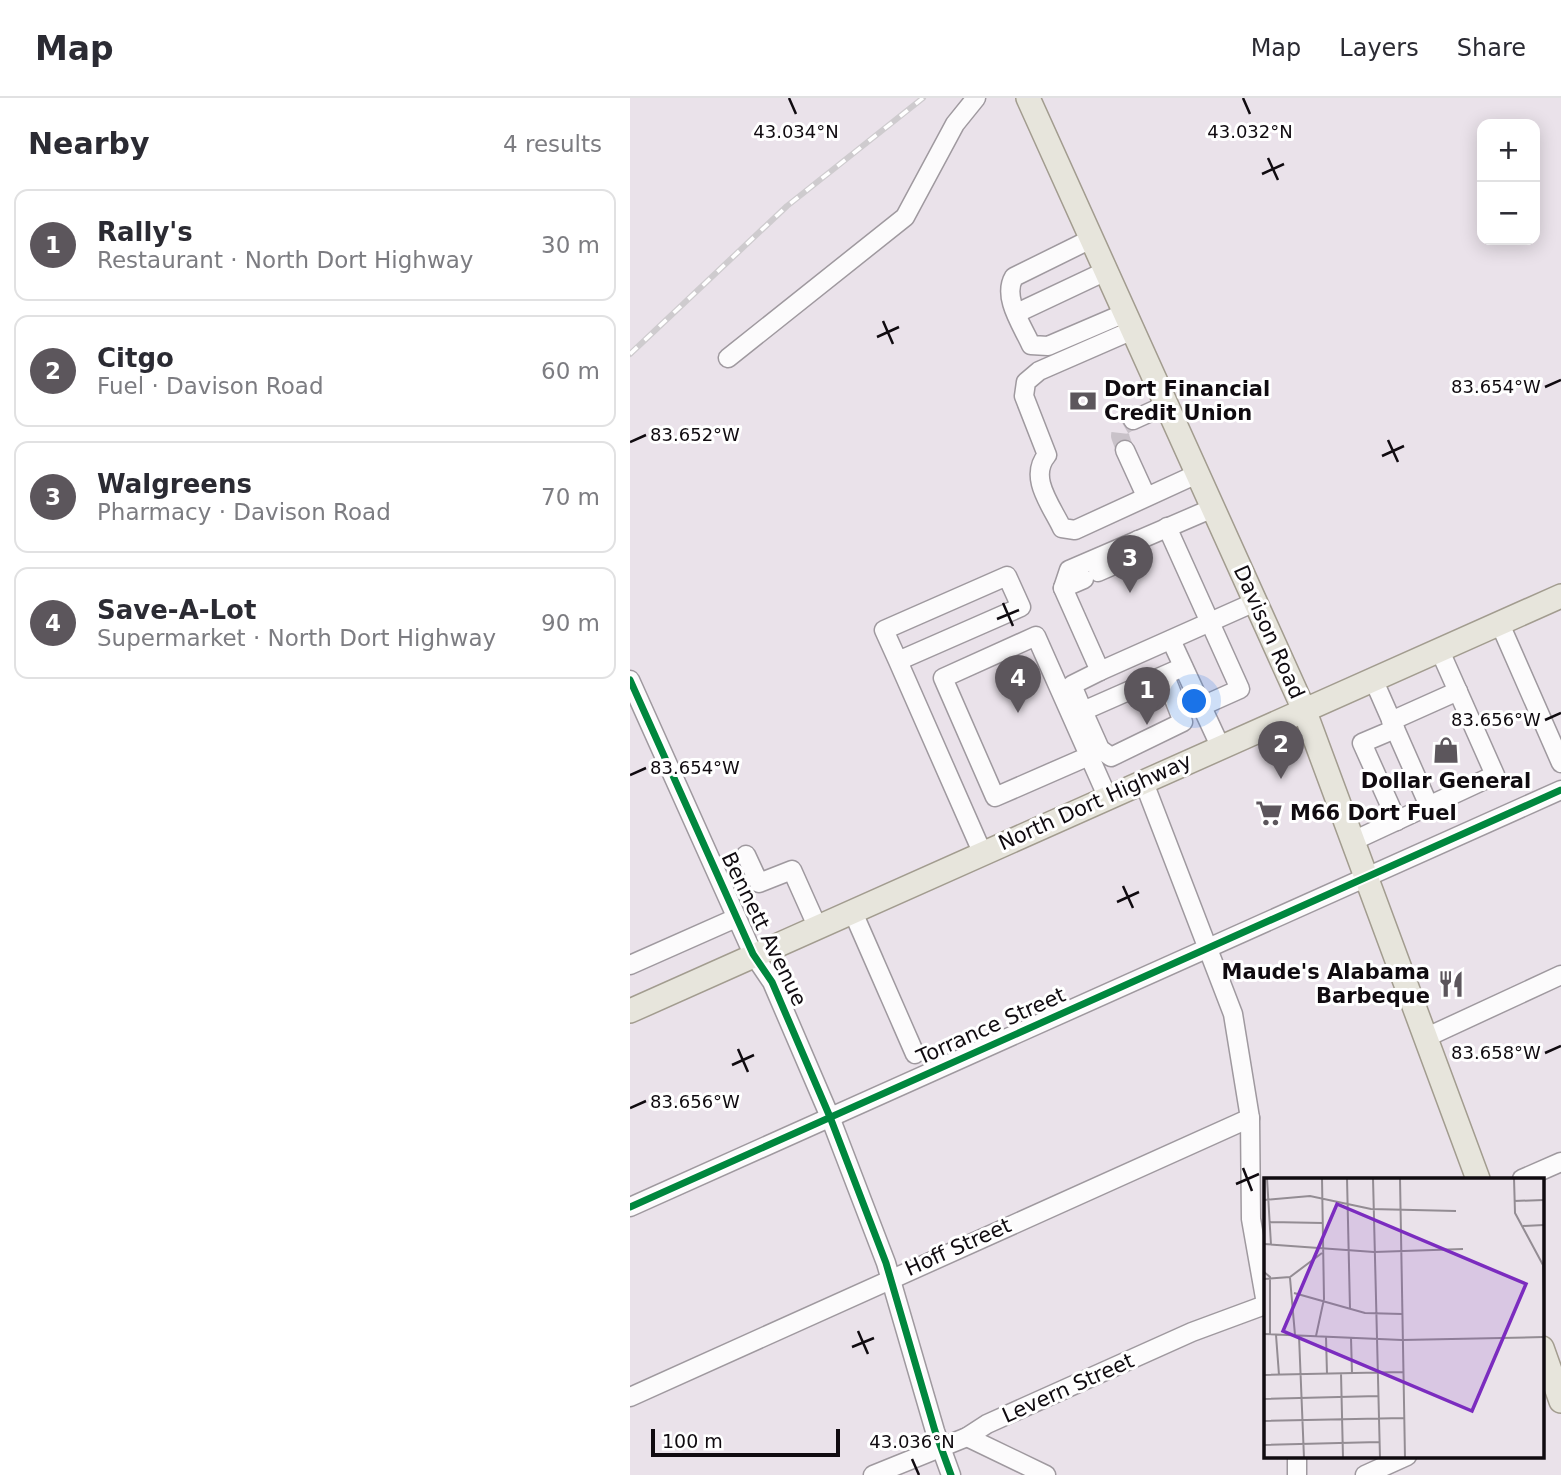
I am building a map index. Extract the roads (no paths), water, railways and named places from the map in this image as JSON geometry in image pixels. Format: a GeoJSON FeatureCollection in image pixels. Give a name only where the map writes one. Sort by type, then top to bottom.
{"type":"FeatureCollection","features":[{"type":"Feature","properties":{"kind":"main road","name":"Davison Road"},"geometry":{"type":"LineString","coordinates":[[1028,98],[1305,712],[1478,1178]]}},
{"type":"Feature","properties":{"kind":"main road","name":"North Dort Highway"},"geometry":{"type":"LineString","coordinates":[[630,1011],[1107,796],[1305,712],[1561,596]]}},
{"type":"Feature","properties":{"kind":"main road"},"geometry":{"type":"LineString","coordinates":[[1550,1356],[1555,1392]]}},
{"type":"Feature","properties":{"kind":"street"},"geometry":{"type":"LineString","coordinates":[[728,358],[905,217],[955,124],[976,98]]}},
{"type":"Feature","properties":{"kind":"street"},"geometry":{"type":"LineString","coordinates":[[1091,239],[1013,276],[1009,285],[1010,296],[1031,345],[1048,346],[1129,322]]}},
{"type":"Feature","properties":{"kind":"street"},"geometry":{"type":"LineString","coordinates":[[1017,313],[1106,271]]}},
{"type":"Feature","properties":{"kind":"street"},"geometry":{"type":"LineString","coordinates":[[1129,322],[1039,371],[1026,382],[1024,396],[1048,455],[1040,464],[1038,477],[1062,528],[1075,530],[1198,474]]}},
{"type":"Feature","properties":{"kind":"street"},"geometry":{"type":"LineString","coordinates":[[1133,420],[1166,405]]}},
{"type":"Feature","properties":{"kind":"street"},"geometry":{"type":"LineString","coordinates":[[1125,450],[1146,496]]}},
{"type":"Feature","properties":{"kind":"street"},"geometry":{"type":"LineString","coordinates":[[1100,671],[1063,588],[1069,570],[1213,508]]}},
{"type":"Feature","properties":{"kind":"street"},"geometry":{"type":"LineString","coordinates":[[1167,527],[1240,689],[1202,706]]}},
{"type":"Feature","properties":{"kind":"street"},"geometry":{"type":"LineString","coordinates":[[1063,588],[1130,558],[1138,540]]}},
{"type":"Feature","properties":{"kind":"street"},"geometry":{"type":"LineString","coordinates":[[898,661],[1021,607],[1007,576],[884,630],[982,852]]}},
{"type":"Feature","properties":{"kind":"street"},"geometry":{"type":"LineString","coordinates":[[1165,676],[1183,722],[1111,757],[1100,749],[1072,685],[1255,601]]}},
{"type":"Feature","properties":{"kind":"street"},"geometry":{"type":"LineString","coordinates":[[1500,624],[1561,763]]}},
{"type":"Feature","properties":{"kind":"street"},"geometry":{"type":"LineString","coordinates":[[1089,756],[995,797],[943,678],[1036,636],[1107,796]]}},
{"type":"Feature","properties":{"kind":"street"},"geometry":{"type":"LineString","coordinates":[[1171,640],[1221,748]]}},
{"type":"Feature","properties":{"kind":"street"},"geometry":{"type":"LineString","coordinates":[[1353,841],[1495,775],[1440,651]]}},
{"type":"Feature","properties":{"kind":"street"},"geometry":{"type":"LineString","coordinates":[[1083,711],[1184,667]]}},
{"type":"Feature","properties":{"kind":"street","name":"Bennett Avenue"},"geometry":{"type":"LineString","coordinates":[[630,680],[635,705],[753,954],[772,982],[830,1118],[891,1278],[951,1475]]}},
{"type":"Feature","properties":{"kind":"street"},"geometry":{"type":"LineString","coordinates":[[1374,681],[1429,806]]}},
{"type":"Feature","properties":{"kind":"street"},"geometry":{"type":"LineString","coordinates":[[1397,821],[1362,743],[1458,691]]}},
{"type":"Feature","properties":{"kind":"street"},"geometry":{"type":"LineString","coordinates":[[1143,780],[1233,1014],[1250,1118],[1251,1219],[1264,1292]]}},
{"type":"Feature","properties":{"kind":"street","name":"Torrance Street"},"geometry":{"type":"LineString","coordinates":[[630,1207],[1561,790]]}},
{"type":"Feature","properties":{"kind":"street"},"geometry":{"type":"LineString","coordinates":[[746,855],[760,883],[792,870],[817,926]]}},
{"type":"Feature","properties":{"kind":"street"},"geometry":{"type":"LineString","coordinates":[[852,910],[915,1054]]}},
{"type":"Feature","properties":{"kind":"street"},"geometry":{"type":"LineString","coordinates":[[630,965],[736,918]]}},
{"type":"Feature","properties":{"kind":"street"},"geometry":{"type":"LineString","coordinates":[[1425,1038],[1561,975]]}},
{"type":"Feature","properties":{"kind":"street","name":"Hoff Street"},"geometry":{"type":"LineString","coordinates":[[630,1397],[1250,1118]]}},
{"type":"Feature","properties":{"kind":"street"},"geometry":{"type":"LineString","coordinates":[[1524,1178],[1561,1161]]}},
{"type":"Feature","properties":{"kind":"street","name":"Levern Street"},"geometry":{"type":"LineString","coordinates":[[873,1475],[967,1437],[987,1424],[1192,1332],[1264,1305]]}},
{"type":"Feature","properties":{"kind":"street"},"geometry":{"type":"LineString","coordinates":[[967,1437],[1046,1475]]}},
{"type":"Feature","properties":{"kind":"street"},"geometry":{"type":"LineString","coordinates":[[1365,1475],[1403,1458]]}},
{"type":"Feature","properties":{"kind":"tunnel"},"geometry":{"type":"LineString","coordinates":[[1125,450],[1120,436],[1121,427],[1133,420]]}},
{"type":"Feature","properties":{"kind":"railway"},"geometry":{"type":"LineString","coordinates":[[630,354],[787,206],[923,98]]}},
{"type":"Feature","properties":{"kind":"place","name":"Dort Financial Credit Union"},"geometry":{"type":"Point","coordinates":[1083,401]}},
{"type":"Feature","properties":{"kind":"place","name":"Walgreens"},"geometry":{"type":"Point","coordinates":[1130,593]}},
{"type":"Feature","properties":{"kind":"place","name":"Save-A-Lot"},"geometry":{"type":"Point","coordinates":[1018,713]}},
{"type":"Feature","properties":{"kind":"place","name":"Rally's"},"geometry":{"type":"Point","coordinates":[1147,725]}},
{"type":"Feature","properties":{"kind":"place","name":"Dollar General"},"geometry":{"type":"Point","coordinates":[1446,750]}},
{"type":"Feature","properties":{"kind":"place","name":"Citgo"},"geometry":{"type":"Point","coordinates":[1281,779]}},
{"type":"Feature","properties":{"kind":"place","name":"M66 Dort Fuel"},"geometry":{"type":"Point","coordinates":[1269,813]}},
{"type":"Feature","properties":{"kind":"place","name":"Maude's Alabama Barbeque"},"geometry":{"type":"Point","coordinates":[1451,984]}}]}
